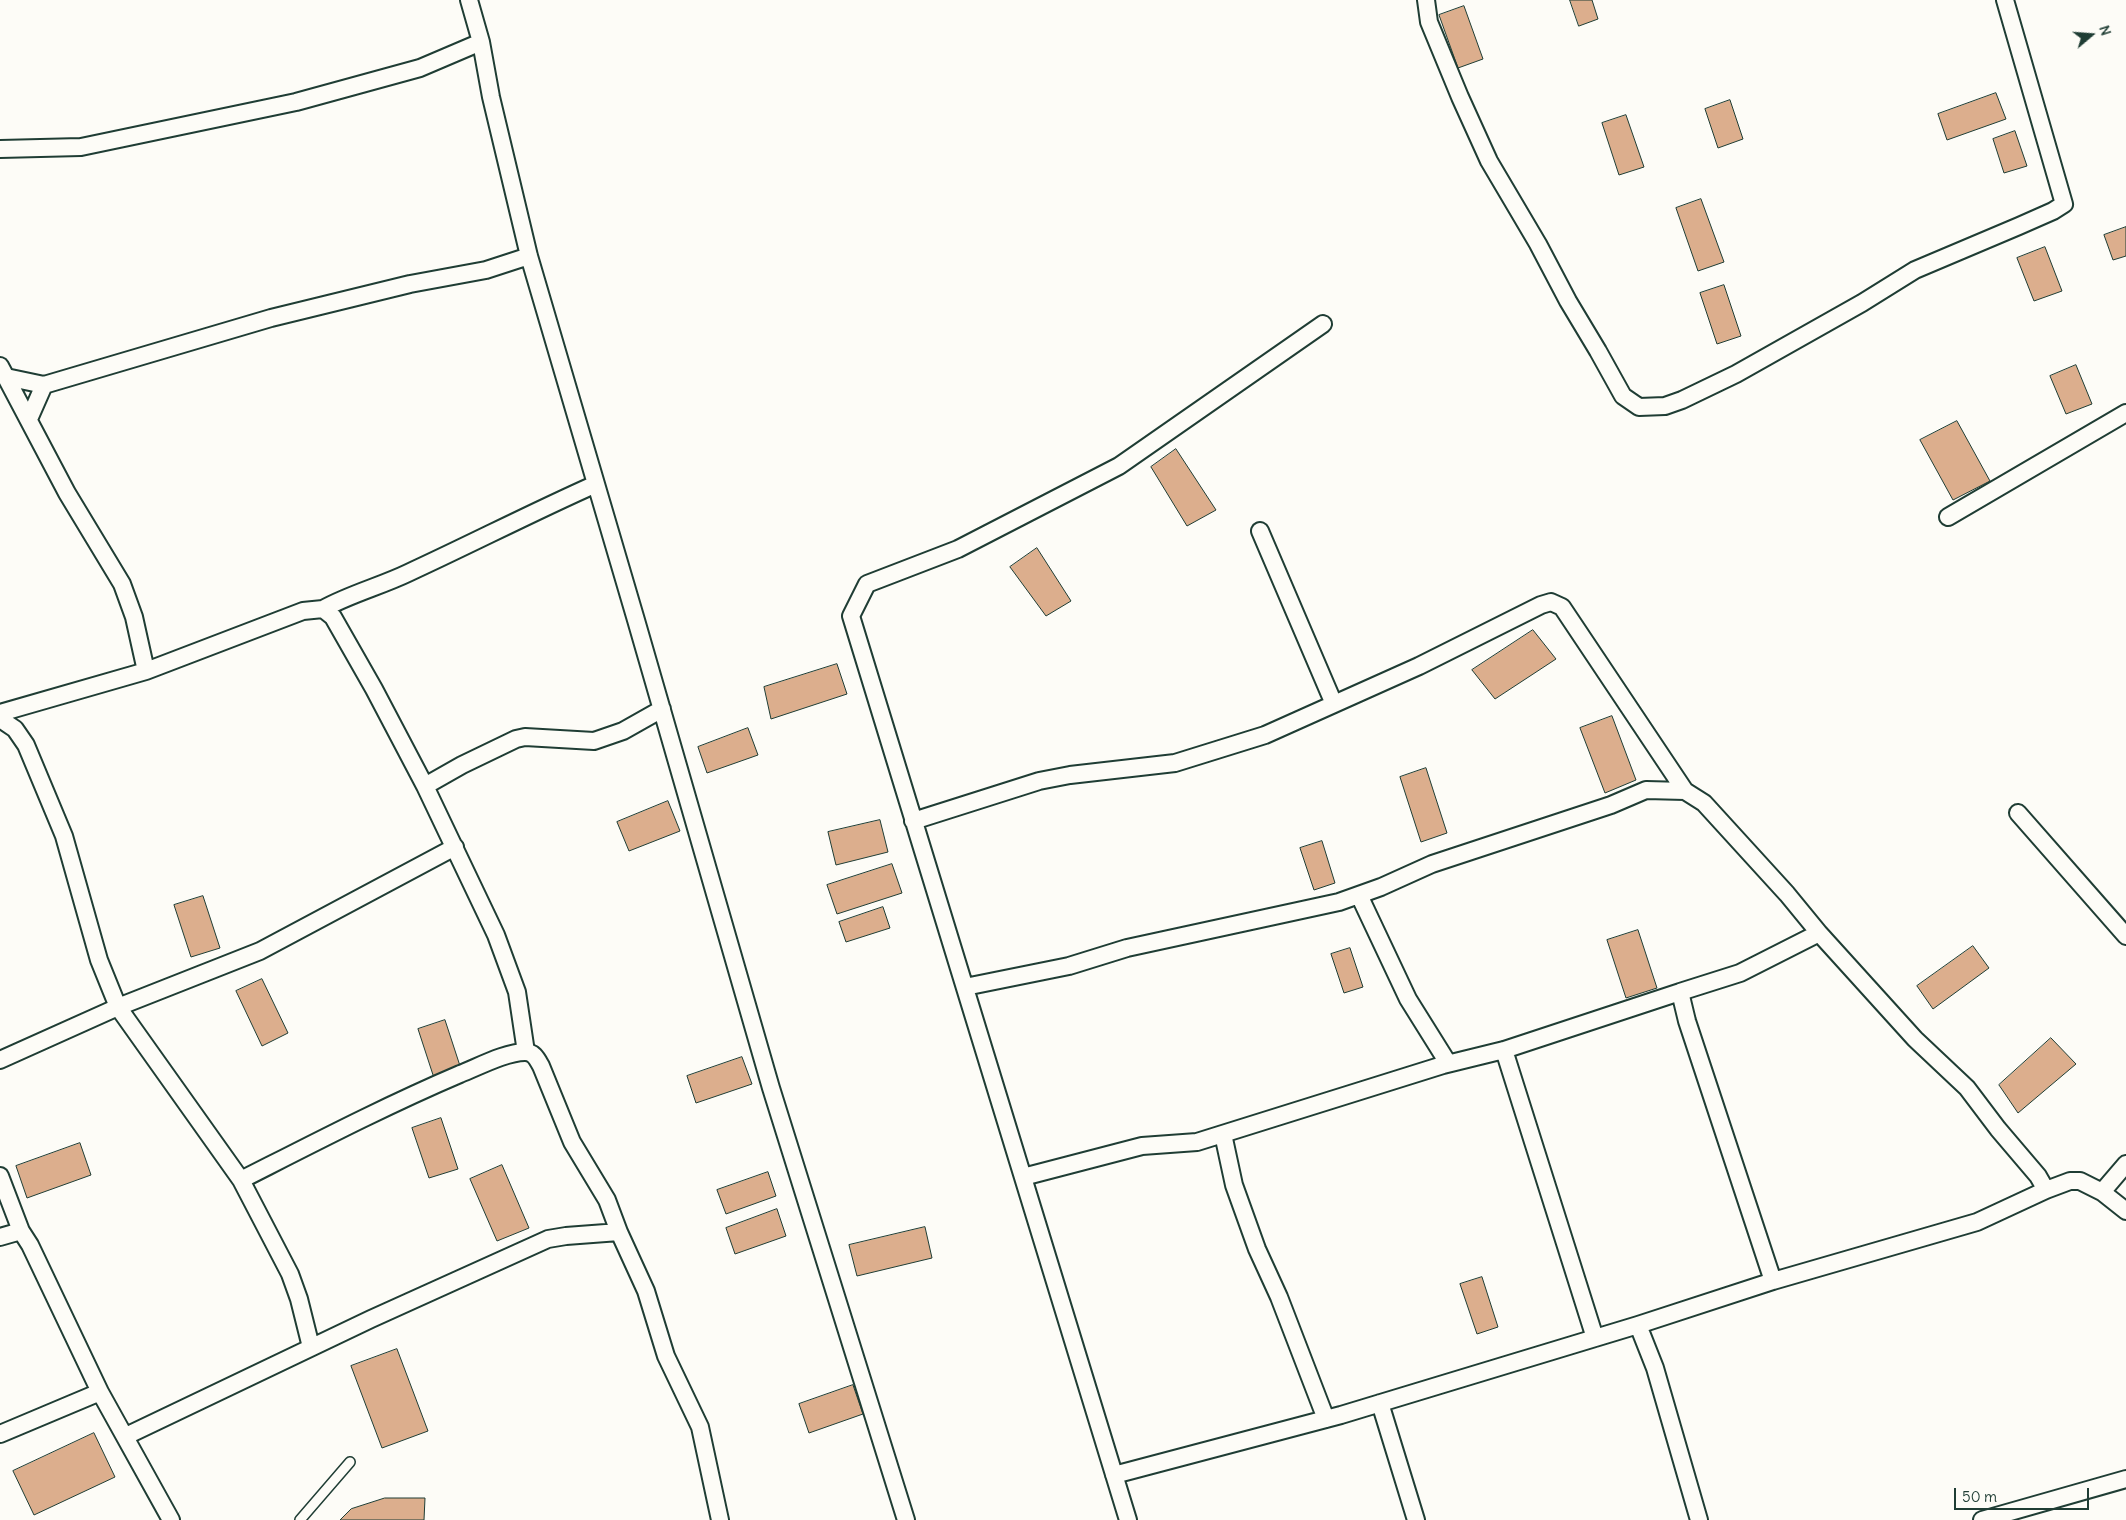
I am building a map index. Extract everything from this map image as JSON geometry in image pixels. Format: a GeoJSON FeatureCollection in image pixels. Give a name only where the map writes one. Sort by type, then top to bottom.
{"type":"FeatureCollection","features":[{"type":"Feature","properties":{"kind":"street"},"geometry":{"type":"LineString","coordinates":[[469,0],[481,42],[491,97],[529,256],[771,1088],[906,1520]]}},
{"type":"Feature","properties":{"kind":"street"},"geometry":{"type":"LineString","coordinates":[[1426,0],[1429,22],[1460,98],[1489,160],[1623,396],[1639,407],[1650,408],[1682,400],[1728,378],[1862,303],[1915,270],[2053,211],[2064,204],[2005,0]]}},
{"type":"Feature","properties":{"kind":"street"},"geometry":{"type":"LineString","coordinates":[[0,149],[81,146],[296,102],[420,68],[481,42]]}},
{"type":"Feature","properties":{"kind":"street"},"geometry":{"type":"LineString","coordinates":[[3,372],[44,386],[271,318],[410,284],[486,270],[529,256]]}},
{"type":"Feature","properties":{"kind":"street"},"geometry":{"type":"LineString","coordinates":[[1128,1520],[851,616],[867,584],[958,549],[1119,466],[1322,324]]}},
{"type":"Feature","properties":{"kind":"street"},"geometry":{"type":"LineString","coordinates":[[3,372],[67,493],[122,584],[134,617],[146,671]]}},
{"type":"Feature","properties":{"kind":"street"},"geometry":{"type":"LineString","coordinates":[[29,419],[44,386]]}},
{"type":"Feature","properties":{"kind":"street"},"geometry":{"type":"LineString","coordinates":[[1948,518],[2126,413]]}},
{"type":"Feature","properties":{"kind":"street"},"geometry":{"type":"LineString","coordinates":[[0,713],[146,671],[303,611],[324,609],[334,603],[387,583],[504,528],[536,510],[596,484]]}},
{"type":"Feature","properties":{"kind":"street"},"geometry":{"type":"LineString","coordinates":[[1260,531],[1334,704]]}},
{"type":"Feature","properties":{"kind":"street"},"geometry":{"type":"LineString","coordinates":[[914,821],[1039,781],[1070,775],[1175,763],[1265,735],[1419,666],[1541,605],[1551,602],[1562,607],[1685,791],[1704,803],[1915,1039],[1967,1088],[1998,1129],[2038,1176],[2046,1190]]}},
{"type":"Feature","properties":{"kind":"street"},"geometry":{"type":"LineString","coordinates":[[324,609],[338,622],[425,786],[496,934],[518,992],[526,1052]]}},
{"type":"Feature","properties":{"kind":"street"},"geometry":{"type":"LineString","coordinates":[[425,786],[462,765],[516,739],[594,741],[624,731],[662,709]]}},
{"type":"Feature","properties":{"kind":"street"},"geometry":{"type":"LineString","coordinates":[[0,719],[15,729],[26,745],[64,836],[100,960],[118,1007],[241,1180],[290,1274],[299,1299],[311,1347]]}},
{"type":"Feature","properties":{"kind":"street"},"geometry":{"type":"LineString","coordinates":[[965,987],[1069,966],[1128,948],[1339,902],[1432,864],[1610,805],[1646,790],[1685,791]]}},
{"type":"Feature","properties":{"kind":"street"},"geometry":{"type":"LineString","coordinates":[[2018,813],[2126,936]]}},
{"type":"Feature","properties":{"kind":"street"},"geometry":{"type":"LineString","coordinates":[[0,1060],[118,1007],[260,951],[455,848]]}},
{"type":"Feature","properties":{"kind":"street"},"geometry":{"type":"LineString","coordinates":[[1359,895],[1408,1000],[1448,1063]]}},
{"type":"Feature","properties":{"kind":"street"},"geometry":{"type":"LineString","coordinates":[[1023,1177],[1142,1146],[1197,1142],[1448,1063],[1504,1050],[1740,974],[1819,933]]}},
{"type":"Feature","properties":{"kind":"street"},"geometry":{"type":"LineString","coordinates":[[1680,992],[1690,1030],[1773,1281]]}},
{"type":"Feature","properties":{"kind":"street"},"geometry":{"type":"LineString","coordinates":[[1504,1050],[1595,1338]]}},
{"type":"Feature","properties":{"kind":"street"},"geometry":{"type":"LineString","coordinates":[[241,1180],[403,1098],[516,1053],[526,1052],[536,1058],[572,1142],[608,1200],[619,1232],[643,1284],[666,1356],[700,1427],[720,1520]]}},
{"type":"Feature","properties":{"kind":"street"},"geometry":{"type":"LineString","coordinates":[[1223,1134],[1234,1185],[1253,1240],[1279,1297],[1326,1419]]}},
{"type":"Feature","properties":{"kind":"street"},"geometry":{"type":"LineString","coordinates":[[2102,1192],[2126,1164]]}},
{"type":"Feature","properties":{"kind":"street"},"geometry":{"type":"LineString","coordinates":[[0,1176],[21,1231],[30,1245],[100,1392],[171,1520]]}},
{"type":"Feature","properties":{"kind":"street"},"geometry":{"type":"LineString","coordinates":[[1114,1475],[1326,1419],[1638,1325],[1773,1281],[1977,1222],[2070,1181],[2080,1181],[2102,1192],[2126,1211]]}},
{"type":"Feature","properties":{"kind":"street"},"geometry":{"type":"LineString","coordinates":[[0,1237],[21,1231]]}},
{"type":"Feature","properties":{"kind":"street"},"geometry":{"type":"LineString","coordinates":[[126,1436],[311,1347],[548,1240],[566,1236],[619,1232]]}},
{"type":"Feature","properties":{"kind":"street"},"geometry":{"type":"LineString","coordinates":[[1638,1325],[1655,1368],[1699,1520]]}},
{"type":"Feature","properties":{"kind":"street"},"geometry":{"type":"LineString","coordinates":[[0,1434],[100,1392]]}},
{"type":"Feature","properties":{"kind":"street"},"geometry":{"type":"LineString","coordinates":[[1380,1403],[1416,1520]]}},
{"type":"Feature","properties":{"kind":"street"},"geometry":{"type":"LineString","coordinates":[[1982,1520],[2015,1515],[2126,1479]]}},
{"type":"Feature","properties":{"kind":"lane"},"geometry":{"type":"LineString","coordinates":[[300,1520],[350,1462]]}},
{"type":"Feature","properties":{"kind":"building"},"geometry":{"type":"Polygon","coordinates":[[[1570,0],[1592,0],[1598,19],[1579,26],[1570,0]]]}},
{"type":"Feature","properties":{"kind":"building"},"geometry":{"type":"Polygon","coordinates":[[[1464,6],[1483,59],[1458,68],[1439,15],[1464,6]]]}},
{"type":"Feature","properties":{"kind":"building"},"geometry":{"type":"Polygon","coordinates":[[[1996,93],[2006,119],[1947,140],[1938,114],[1996,93]]]}},
{"type":"Feature","properties":{"kind":"building"},"geometry":{"type":"Polygon","coordinates":[[[1730,100],[1743,139],[1718,148],[1705,109],[1730,100]]]}},
{"type":"Feature","properties":{"kind":"building"},"geometry":{"type":"Polygon","coordinates":[[[1626,115],[1644,167],[1619,175],[1602,123],[1626,115]]]}},
{"type":"Feature","properties":{"kind":"building"},"geometry":{"type":"Polygon","coordinates":[[[2015,131],[2027,166],[2004,173],[1993,139],[2015,131]]]}},
{"type":"Feature","properties":{"kind":"building"},"geometry":{"type":"Polygon","coordinates":[[[1701,199],[1724,262],[1698,271],[1676,208],[1701,199]]]}},
{"type":"Feature","properties":{"kind":"building"},"geometry":{"type":"Polygon","coordinates":[[[2126,227],[2126,256],[2113,260],[2104,235],[2126,227]]]}},
{"type":"Feature","properties":{"kind":"building"},"geometry":{"type":"Polygon","coordinates":[[[2045,247],[2062,291],[2034,301],[2017,258],[2045,247]]]}},
{"type":"Feature","properties":{"kind":"building"},"geometry":{"type":"Polygon","coordinates":[[[1724,285],[1741,336],[1717,344],[1700,293],[1724,285]]]}},
{"type":"Feature","properties":{"kind":"building"},"geometry":{"type":"Polygon","coordinates":[[[2076,365],[2092,404],[2066,414],[2050,376],[2076,365]]]}},
{"type":"Feature","properties":{"kind":"building"},"geometry":{"type":"Polygon","coordinates":[[[1957,421],[1990,481],[1953,500],[1920,440],[1957,421]]]}},
{"type":"Feature","properties":{"kind":"building"},"geometry":{"type":"Polygon","coordinates":[[[1176,449],[1216,510],[1187,526],[1151,467],[1176,449]]]}},
{"type":"Feature","properties":{"kind":"building"},"geometry":{"type":"Polygon","coordinates":[[[1037,548],[1071,601],[1046,616],[1010,567],[1037,548]]]}},
{"type":"Feature","properties":{"kind":"building"},"geometry":{"type":"Polygon","coordinates":[[[1533,630],[1556,659],[1495,699],[1472,670],[1533,630]]]}},
{"type":"Feature","properties":{"kind":"building"},"geometry":{"type":"Polygon","coordinates":[[[837,664],[847,694],[771,719],[764,687],[837,664]]]}},
{"type":"Feature","properties":{"kind":"building"},"geometry":{"type":"Polygon","coordinates":[[[1612,716],[1636,780],[1605,793],[1580,728],[1612,716]]]}},
{"type":"Feature","properties":{"kind":"building"},"geometry":{"type":"Polygon","coordinates":[[[748,728],[758,755],[707,773],[698,747],[748,728]]]}},
{"type":"Feature","properties":{"kind":"building"},"geometry":{"type":"Polygon","coordinates":[[[1426,768],[1447,833],[1421,842],[1400,777],[1426,768]]]}},
{"type":"Feature","properties":{"kind":"building"},"geometry":{"type":"Polygon","coordinates":[[[668,801],[680,831],[629,851],[617,822],[668,801]]]}},
{"type":"Feature","properties":{"kind":"building"},"geometry":{"type":"Polygon","coordinates":[[[880,820],[888,852],[836,865],[828,832],[880,820]]]}},
{"type":"Feature","properties":{"kind":"building"},"geometry":{"type":"Polygon","coordinates":[[[1322,841],[1335,883],[1314,890],[1300,848],[1322,841]]]}},
{"type":"Feature","properties":{"kind":"building"},"geometry":{"type":"Polygon","coordinates":[[[892,864],[902,893],[837,914],[827,885],[892,864]]]}},
{"type":"Feature","properties":{"kind":"building"},"geometry":{"type":"Polygon","coordinates":[[[203,896],[220,948],[191,957],[174,905],[203,896]]]}},
{"type":"Feature","properties":{"kind":"building"},"geometry":{"type":"Polygon","coordinates":[[[883,907],[890,928],[846,942],[839,922],[883,907]]]}},
{"type":"Feature","properties":{"kind":"building"},"geometry":{"type":"Polygon","coordinates":[[[1638,930],[1657,988],[1626,998],[1607,940],[1638,930]]]}},
{"type":"Feature","properties":{"kind":"building"},"geometry":{"type":"Polygon","coordinates":[[[1973,946],[1989,968],[1933,1009],[1917,986],[1973,946]]]}},
{"type":"Feature","properties":{"kind":"building"},"geometry":{"type":"Polygon","coordinates":[[[1350,948],[1363,987],[1344,993],[1331,954],[1350,948]]]}},
{"type":"Feature","properties":{"kind":"building"},"geometry":{"type":"Polygon","coordinates":[[[262,979],[288,1033],[262,1046],[236,991],[262,979]]]}},
{"type":"Feature","properties":{"kind":"building"},"geometry":{"type":"Polygon","coordinates":[[[445,1020],[462,1072],[435,1081],[418,1029],[445,1020]]]}},
{"type":"Feature","properties":{"kind":"building"},"geometry":{"type":"Polygon","coordinates":[[[2051,1038],[2076,1064],[2018,1113],[1999,1085],[2051,1038]]]}},
{"type":"Feature","properties":{"kind":"building"},"geometry":{"type":"Polygon","coordinates":[[[742,1057],[752,1084],[696,1103],[687,1076],[742,1057]]]}},
{"type":"Feature","properties":{"kind":"building"},"geometry":{"type":"Polygon","coordinates":[[[441,1118],[458,1169],[429,1178],[412,1128],[441,1118]]]}},
{"type":"Feature","properties":{"kind":"building"},"geometry":{"type":"Polygon","coordinates":[[[80,1143],[91,1175],[27,1198],[16,1166],[80,1143]]]}},
{"type":"Feature","properties":{"kind":"building"},"geometry":{"type":"Polygon","coordinates":[[[502,1165],[529,1228],[497,1241],[470,1179],[502,1165]]]}},
{"type":"Feature","properties":{"kind":"building"},"geometry":{"type":"Polygon","coordinates":[[[768,1172],[776,1196],[726,1214],[717,1190],[768,1172]]]}},
{"type":"Feature","properties":{"kind":"building"},"geometry":{"type":"Polygon","coordinates":[[[777,1209],[786,1236],[735,1254],[726,1228],[777,1209]]]}},
{"type":"Feature","properties":{"kind":"building"},"geometry":{"type":"Polygon","coordinates":[[[925,1227],[932,1258],[857,1276],[849,1245],[925,1227]]]}},
{"type":"Feature","properties":{"kind":"building"},"geometry":{"type":"Polygon","coordinates":[[[1482,1277],[1498,1327],[1477,1334],[1460,1284],[1482,1277]]]}},
{"type":"Feature","properties":{"kind":"building"},"geometry":{"type":"Polygon","coordinates":[[[397,1349],[428,1431],[382,1448],[351,1366],[397,1349]]]}},
{"type":"Feature","properties":{"kind":"building"},"geometry":{"type":"Polygon","coordinates":[[[853,1385],[863,1414],[809,1433],[799,1404],[853,1385]]]}},
{"type":"Feature","properties":{"kind":"building"},"geometry":{"type":"Polygon","coordinates":[[[94,1433],[115,1477],[34,1515],[13,1471],[94,1433]]]}},
{"type":"Feature","properties":{"kind":"building"},"geometry":{"type":"Polygon","coordinates":[[[385,1498],[425,1498],[424,1520],[340,1520],[351,1509],[385,1498]]]}}]}
